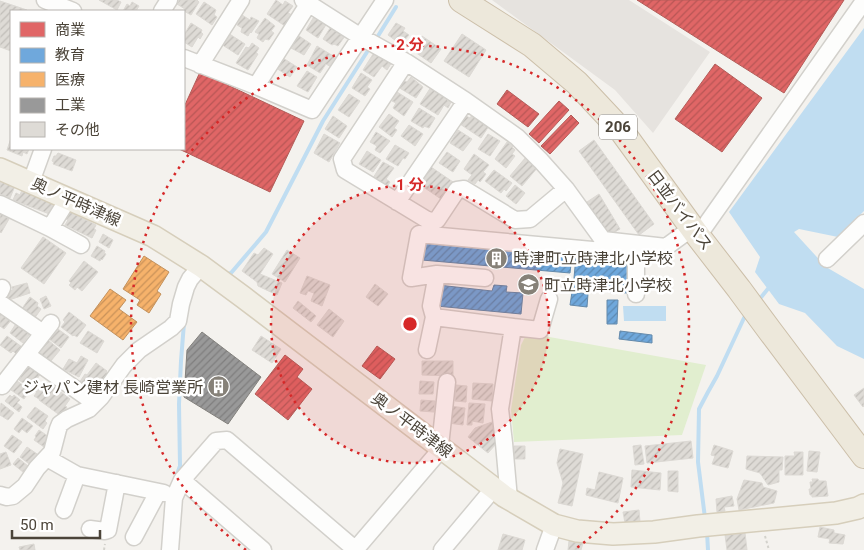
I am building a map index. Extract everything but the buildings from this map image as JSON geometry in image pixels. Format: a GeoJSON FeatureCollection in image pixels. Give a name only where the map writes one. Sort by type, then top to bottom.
{"type":"FeatureCollection","features":[{"type":"Feature","properties":{"kind":"highway","name":"日並バイパス"},"geometry":{"type":"LineString","coordinates":[[461,0],[532,45],[578,83],[621,130],[695,232],[864,456]]}},
{"type":"Feature","properties":{"kind":"main road","name":"奥ノ平時津線"},"geometry":{"type":"LineString","coordinates":[[0,170],[153,236],[201,266],[501,493],[554,525],[612,534],[654,532],[862,510]]}},
{"type":"Feature","properties":{"kind":"street"},"geometry":{"type":"LineString","coordinates":[[45,0],[71,10]]}},
{"type":"Feature","properties":{"kind":"street"},"geometry":{"type":"LineString","coordinates":[[200,65],[241,0]]}},
{"type":"Feature","properties":{"kind":"street"},"geometry":{"type":"LineString","coordinates":[[185,58],[312,110],[386,0]]}},
{"type":"Feature","properties":{"kind":"street"},"geometry":{"type":"LineString","coordinates":[[256,86],[306,2],[361,37],[406,62],[466,101],[517,138],[566,189],[603,240],[666,247],[695,232],[864,2]]}},
{"type":"Feature","properties":{"kind":"street"},"geometry":{"type":"LineString","coordinates":[[406,62],[342,159],[345,170],[429,221],[437,220],[457,190],[464,189],[515,220],[530,219],[566,189]]}},
{"type":"Feature","properties":{"kind":"street"},"geometry":{"type":"LineString","coordinates":[[397,202],[466,101]]}},
{"type":"Feature","properties":{"kind":"street"},"geometry":{"type":"LineString","coordinates":[[31,182],[44,150]]}},
{"type":"Feature","properties":{"kind":"street"},"geometry":{"type":"LineString","coordinates":[[50,228],[68,199]]}},
{"type":"Feature","properties":{"kind":"street"},"geometry":{"type":"LineString","coordinates":[[0,204],[82,245]]}},
{"type":"Feature","properties":{"kind":"street"},"geometry":{"type":"LineString","coordinates":[[827,259],[864,223]]}},
{"type":"Feature","properties":{"kind":"street"},"geometry":{"type":"LineString","coordinates":[[485,278],[436,274],[411,278],[419,234],[636,254],[636,294]]}},
{"type":"Feature","properties":{"kind":"street"},"geometry":{"type":"LineString","coordinates":[[0,495],[7,498],[13,496],[25,486],[37,468],[52,452],[60,424],[89,409],[96,403],[124,365],[139,350],[171,328],[178,320],[186,287],[201,266]]}},
{"type":"Feature","properties":{"kind":"street"},"geometry":{"type":"LineString","coordinates":[[427,350],[434,317],[431,306],[436,274]]}},
{"type":"Feature","properties":{"kind":"street"},"geometry":{"type":"LineString","coordinates":[[1,294],[47,328],[27,355],[4,378]]}},
{"type":"Feature","properties":{"kind":"street"},"geometry":{"type":"LineString","coordinates":[[434,317],[540,330],[548,299]]}},
{"type":"Feature","properties":{"kind":"street"},"geometry":{"type":"LineString","coordinates":[[442,550],[501,493],[504,443],[500,409],[513,328]]}},
{"type":"Feature","properties":{"kind":"street"},"geometry":{"type":"LineString","coordinates":[[27,355],[96,403]]}},
{"type":"Feature","properties":{"kind":"street"},"geometry":{"type":"LineString","coordinates":[[170,550],[174,498],[182,480],[216,441],[227,440],[356,550],[441,447],[447,382]]}},
{"type":"Feature","properties":{"kind":"street"},"geometry":{"type":"LineString","coordinates":[[47,458],[77,475],[161,492],[134,537]]}},
{"type":"Feature","properties":{"kind":"street"},"geometry":{"type":"LineString","coordinates":[[64,510],[77,475]]}},
{"type":"Feature","properties":{"kind":"street"},"geometry":{"type":"LineString","coordinates":[[182,480],[263,550]]}},
{"type":"Feature","properties":{"kind":"street"},"geometry":{"type":"LineString","coordinates":[[90,529],[108,530],[117,484]]}},
{"type":"Feature","properties":{"kind":"street"},"geometry":{"type":"LineString","coordinates":[[545,550],[554,525]]}},
{"type":"Feature","properties":{"kind":"green space"},"geometry":{"type":"Polygon","coordinates":[[[527,333],[706,365],[682,435],[514,442],[511,410],[521,345],[527,333]]]}},
{"type":"Feature","properties":{"kind":"shaded area"},"geometry":{"type":"Polygon","coordinates":[[[492,0],[629,0],[710,52],[653,133],[615,90],[492,0]]]}},
{"type":"Feature","properties":{"kind":"water"},"geometry":{"type":"Polygon","coordinates":[[[864,28],[864,211],[838,237],[799,229],[794,232],[826,267],[864,289],[864,359],[837,346],[805,313],[779,304],[755,272],[760,257],[729,212],[864,28]]]}},
{"type":"Feature","properties":{"kind":"water"},"geometry":{"type":"Polygon","coordinates":[[[623,306],[666,306],[666,321],[624,321],[623,306]]]}},
{"type":"Feature","properties":{"kind":"waterway"},"geometry":{"type":"LineString","coordinates":[[378,36],[396,7]]}},
{"type":"Feature","properties":{"kind":"waterway"},"geometry":{"type":"LineString","coordinates":[[225,275],[231,273],[266,232],[323,121],[367,52]]}},
{"type":"Feature","properties":{"kind":"waterway"},"geometry":{"type":"LineString","coordinates":[[758,301],[771,285]]}},
{"type":"Feature","properties":{"kind":"waterway"},"geometry":{"type":"LineString","coordinates":[[705,518],[698,462],[699,409],[747,315]]}},
{"type":"Feature","properties":{"kind":"waterway"},"geometry":{"type":"LineString","coordinates":[[176,477],[180,466],[179,404],[184,323]]}},
{"type":"Feature","properties":{"kind":"waterway"},"geometry":{"type":"LineString","coordinates":[[707,532],[708,550]]}},
{"type":"Feature","properties":{"kind":"place","name":"時津町立時津北小学校"},"geometry":{"type":"Point","coordinates":[497,258]}},
{"type":"Feature","properties":{"kind":"place","name":"町立時津北小学校"},"geometry":{"type":"Point","coordinates":[528,285]}},
{"type":"Feature","properties":{"kind":"place","name":"ジャパン建材 長崎営業所"},"geometry":{"type":"Point","coordinates":[219,387]}}]}
